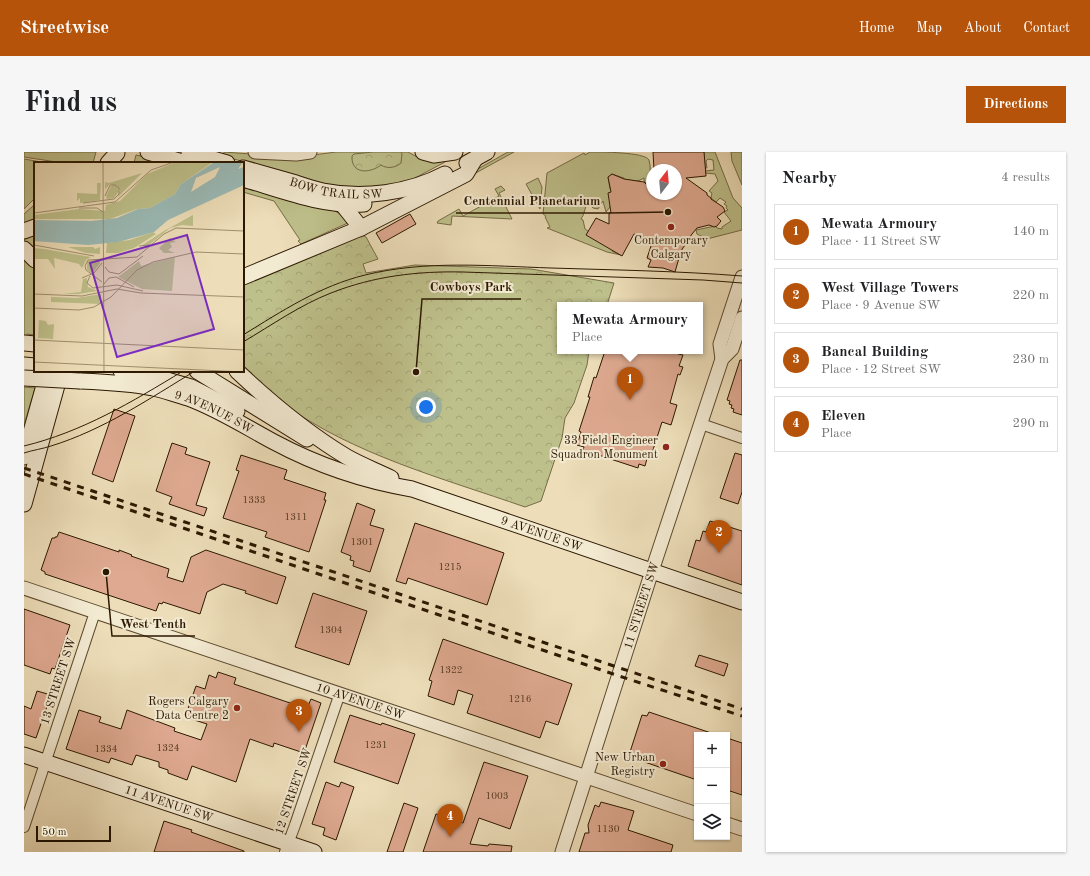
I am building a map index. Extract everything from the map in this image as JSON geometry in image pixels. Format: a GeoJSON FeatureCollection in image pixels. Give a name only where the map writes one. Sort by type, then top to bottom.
{"type":"FeatureCollection","features":[{"type":"Feature","properties":{"kind":"main road"},"geometry":{"type":"LineString","coordinates":[[148,152],[183,162]]}},
{"type":"Feature","properties":{"kind":"main road"},"geometry":{"type":"LineString","coordinates":[[189,152],[224,162]]}},
{"type":"Feature","properties":{"kind":"main road"},"geometry":{"type":"LineString","coordinates":[[423,152],[434,154],[454,152]]}},
{"type":"Feature","properties":{"kind":"main road"},"geometry":{"type":"LineString","coordinates":[[244,179],[323,202],[342,204],[378,203],[397,199],[425,188],[431,181],[481,156]]}},
{"type":"Feature","properties":{"kind":"main road"},"geometry":{"type":"LineString","coordinates":[[244,277],[361,228],[466,174],[481,156]]}},
{"type":"Feature","properties":{"kind":"main road","name":"BOW TRAIL SW"},"geometry":{"type":"LineString","coordinates":[[244,168],[322,191],[348,194],[372,194],[431,181]]}},
{"type":"Feature","properties":{"kind":"main road"},"geometry":{"type":"LineString","coordinates":[[342,204],[361,228]]}},
{"type":"Feature","properties":{"kind":"main road"},"geometry":{"type":"LineString","coordinates":[[24,232],[34,227]]}},
{"type":"Feature","properties":{"kind":"main road"},"geometry":{"type":"LineString","coordinates":[[24,249],[34,259]]}},
{"type":"Feature","properties":{"kind":"main road","name":"9 AVENUE SW"},"geometry":{"type":"LineString","coordinates":[[43,372],[80,381],[117,383],[153,388],[189,399],[227,416],[312,461],[344,464]]}},
{"type":"Feature","properties":{"kind":"main road"},"geometry":{"type":"LineString","coordinates":[[24,457],[48,372]]}},
{"type":"Feature","properties":{"kind":"main road"},"geometry":{"type":"LineString","coordinates":[[24,504],[61,372]]}},
{"type":"Feature","properties":{"kind":"main road","name":"9 AVENUE SW"},"geometry":{"type":"LineString","coordinates":[[127,372],[153,376],[190,387],[322,456],[344,464],[369,480],[412,489],[742,602]]}},
{"type":"Feature","properties":{"kind":"main road"},"geometry":{"type":"LineString","coordinates":[[199,372],[290,430],[327,450],[344,464]]}},
{"type":"Feature","properties":{"kind":"main road"},"geometry":{"type":"LineString","coordinates":[[238,372],[271,403],[316,436],[344,464]]}},
{"type":"Feature","properties":{"kind":"main road","name":"11 AVENUE SW"},"geometry":{"type":"LineString","coordinates":[[24,755],[287,848],[314,852]]}},
{"type":"Feature","properties":{"kind":"street"},"geometry":{"type":"LineString","coordinates":[[255,152],[296,154],[310,152]]}},
{"type":"Feature","properties":{"kind":"street","name":"11 STREET SW"},"geometry":{"type":"LineString","coordinates":[[562,852],[722,359],[720,344],[742,277]]}},
{"type":"Feature","properties":{"kind":"street","name":"11 STREET SW"},"geometry":{"type":"LineString","coordinates":[[722,359],[732,349],[742,318]]}},
{"type":"Feature","properties":{"kind":"street"},"geometry":{"type":"LineString","coordinates":[[701,424],[742,438]]}},
{"type":"Feature","properties":{"kind":"street","name":"10 AVENUE SW"},"geometry":{"type":"LineString","coordinates":[[24,588],[694,813]]}},
{"type":"Feature","properties":{"kind":"street","name":"13 STREET SW"},"geometry":{"type":"LineString","coordinates":[[24,827],[95,612]]}},
{"type":"Feature","properties":{"kind":"street","name":"12 STREET SW"},"geometry":{"type":"LineString","coordinates":[[287,848],[340,693]]}},
{"type":"Feature","properties":{"kind":"street"},"geometry":{"type":"LineString","coordinates":[[730,825],[742,829]]}},
{"type":"Feature","properties":{"kind":"green space"},"geometry":{"type":"Polygon","coordinates":[[[24,152],[96,152],[93,162],[56,162],[24,157],[24,152]]]}},
{"type":"Feature","properties":{"kind":"green space"},"geometry":{"type":"Polygon","coordinates":[[[224,152],[277,156],[313,155],[336,152],[408,152],[419,158],[445,160],[445,162],[415,178],[377,188],[336,187],[223,156],[224,152]]]}},
{"type":"Feature","properties":{"kind":"green space"},"geometry":{"type":"Polygon","coordinates":[[[401,152],[401,163],[391,167],[381,165],[366,171],[362,171],[354,166],[352,156],[354,154],[401,152]]]}},
{"type":"Feature","properties":{"kind":"green space"},"geometry":{"type":"Polygon","coordinates":[[[508,152],[514,152],[410,209],[410,207],[508,152]]]}},
{"type":"Feature","properties":{"kind":"green space"},"geometry":{"type":"Polygon","coordinates":[[[590,152],[612,152],[640,155],[649,160],[650,164],[646,164],[646,183],[644,178],[638,181],[628,180],[625,182],[624,178],[612,174],[608,177],[610,189],[614,191],[610,207],[606,212],[603,201],[598,209],[593,208],[588,203],[581,219],[583,220],[585,229],[613,249],[612,251],[621,255],[607,252],[547,228],[550,227],[545,217],[546,216],[543,214],[547,173],[584,153],[585,155],[590,152]]]}},
{"type":"Feature","properties":{"kind":"green space"},"geometry":{"type":"Polygon","coordinates":[[[704,152],[715,152],[733,198],[742,208],[742,230],[707,239],[697,234],[696,230],[715,226],[722,229],[722,227],[731,221],[724,212],[728,210],[726,208],[727,206],[724,204],[726,202],[720,198],[716,202],[711,198],[712,193],[709,191],[718,181],[715,174],[705,173],[705,171],[714,170],[713,160],[708,159],[706,161],[707,168],[705,168],[704,152]]]}},
{"type":"Feature","properties":{"kind":"green space"},"geometry":{"type":"Polygon","coordinates":[[[731,152],[742,152],[742,185],[732,161],[731,152]]]}},
{"type":"Feature","properties":{"kind":"green space"},"geometry":{"type":"Polygon","coordinates":[[[136,155],[170,162],[134,162],[136,155]]]}},
{"type":"Feature","properties":{"kind":"green space"},"geometry":{"type":"Polygon","coordinates":[[[24,159],[41,162],[34,162],[34,199],[24,209],[24,159]]]}},
{"type":"Feature","properties":{"kind":"green space"},"geometry":{"type":"Polygon","coordinates":[[[538,178],[542,187],[540,209],[526,184],[538,178]]]}},
{"type":"Feature","properties":{"kind":"green space"},"geometry":{"type":"Polygon","coordinates":[[[244,183],[330,208],[350,222],[301,244],[298,241],[300,240],[274,201],[244,192],[244,183]]]}},
{"type":"Feature","properties":{"kind":"green space"},"geometry":{"type":"Polygon","coordinates":[[[501,186],[505,190],[499,193],[512,219],[452,216],[451,225],[437,223],[459,209],[463,216],[499,196],[495,189],[501,186]]]}},
{"type":"Feature","properties":{"kind":"green space"},"geometry":{"type":"Polygon","coordinates":[[[34,206],[34,220],[24,225],[24,214],[34,206]]]}},
{"type":"Feature","properties":{"kind":"green space"},"geometry":{"type":"Polygon","coordinates":[[[34,233],[34,251],[24,241],[24,238],[34,233]]]}},
{"type":"Feature","properties":{"kind":"green space"},"geometry":{"type":"Polygon","coordinates":[[[362,235],[366,237],[378,259],[363,264],[366,273],[415,265],[531,269],[614,283],[608,302],[557,302],[557,354],[589,354],[587,365],[574,403],[565,418],[562,438],[541,501],[525,507],[399,464],[339,437],[282,403],[244,369],[244,284],[362,235]]]}},
{"type":"Feature","properties":{"kind":"green space"},"geometry":{"type":"Polygon","coordinates":[[[24,257],[34,267],[34,335],[27,334],[26,338],[24,338],[24,257]]]}},
{"type":"Feature","properties":{"kind":"green space"},"geometry":{"type":"Polygon","coordinates":[[[24,387],[35,388],[24,425],[24,387]]]}},
{"type":"Feature","properties":{"kind":"building"},"geometry":{"type":"Polygon","coordinates":[[[653,152],[704,152],[706,176],[686,178],[707,193],[711,199],[723,207],[725,211],[717,217],[721,221],[717,226],[714,227],[709,225],[697,228],[692,234],[681,251],[675,272],[663,268],[648,267],[651,260],[647,258],[654,240],[634,234],[622,256],[586,235],[596,218],[609,224],[609,213],[611,213],[608,193],[611,192],[608,177],[612,174],[624,179],[644,182],[646,184],[646,200],[682,200],[682,164],[654,164],[653,152]]]}},
{"type":"Feature","properties":{"kind":"building"},"geometry":{"type":"Polygon","coordinates":[[[410,214],[416,224],[382,243],[376,233],[410,214]]]}},
{"type":"Feature","properties":{"kind":"building"},"geometry":{"type":"Polygon","coordinates":[[[604,354],[683,355],[679,366],[683,367],[680,375],[678,374],[670,403],[677,405],[671,425],[662,422],[651,456],[648,455],[645,466],[639,464],[638,468],[583,450],[584,447],[577,445],[581,432],[579,431],[590,397],[588,397],[594,377],[596,378],[604,354]]]}},
{"type":"Feature","properties":{"kind":"building"},"geometry":{"type":"Polygon","coordinates":[[[740,360],[742,360],[742,415],[733,412],[734,409],[731,408],[732,405],[729,404],[730,401],[727,400],[740,360]]]}},
{"type":"Feature","properties":{"kind":"building"},"geometry":{"type":"Polygon","coordinates":[[[114,409],[135,416],[113,482],[92,474],[114,409]]]}},
{"type":"Feature","properties":{"kind":"building"},"geometry":{"type":"Polygon","coordinates":[[[172,443],[187,448],[185,454],[210,462],[196,505],[207,508],[204,516],[169,504],[172,497],[156,491],[172,443]]]}},
{"type":"Feature","properties":{"kind":"building"},"geometry":{"type":"Polygon","coordinates":[[[735,453],[742,455],[742,492],[738,504],[720,498],[735,453]]]}},
{"type":"Feature","properties":{"kind":"building"},"geometry":{"type":"Polygon","coordinates":[[[241,455],[287,470],[284,479],[326,493],[324,500],[326,500],[309,552],[265,537],[267,532],[223,518],[239,471],[236,470],[241,455]]]}},
{"type":"Feature","properties":{"kind":"building"},"geometry":{"type":"Polygon","coordinates":[[[357,503],[375,510],[370,525],[384,529],[370,572],[353,566],[354,561],[350,560],[351,556],[341,552],[357,503]]]}},
{"type":"Feature","properties":{"kind":"building"},"geometry":{"type":"Polygon","coordinates":[[[710,521],[742,531],[742,585],[688,566],[696,540],[700,541],[703,531],[706,532],[710,521]]]}},
{"type":"Feature","properties":{"kind":"building"},"geometry":{"type":"Polygon","coordinates":[[[415,523],[504,553],[487,605],[408,578],[406,584],[396,581],[415,523]]]}},
{"type":"Feature","properties":{"kind":"building"},"geometry":{"type":"Polygon","coordinates":[[[59,532],[119,552],[119,550],[132,555],[131,556],[169,569],[167,577],[183,582],[191,557],[206,550],[286,577],[277,604],[245,593],[246,591],[223,584],[207,592],[200,614],[163,602],[162,604],[159,603],[156,611],[45,574],[45,572],[41,570],[52,538],[57,537],[59,532]]]}},
{"type":"Feature","properties":{"kind":"building"},"geometry":{"type":"Polygon","coordinates":[[[313,593],[367,611],[349,665],[295,647],[313,593]]]}},
{"type":"Feature","properties":{"kind":"building"},"geometry":{"type":"Polygon","coordinates":[[[24,609],[70,625],[55,669],[52,668],[50,674],[24,665],[24,609]]]}},
{"type":"Feature","properties":{"kind":"building"},"geometry":{"type":"Polygon","coordinates":[[[443,639],[572,684],[558,725],[546,721],[540,738],[467,713],[473,695],[458,690],[454,705],[428,696],[432,681],[429,680],[443,639]]]}},
{"type":"Feature","properties":{"kind":"building"},"geometry":{"type":"Polygon","coordinates":[[[699,655],[728,664],[724,676],[695,666],[699,655]]]}},
{"type":"Feature","properties":{"kind":"building"},"geometry":{"type":"Polygon","coordinates":[[[218,672],[236,678],[234,684],[296,705],[297,703],[308,706],[311,699],[321,703],[304,753],[274,743],[273,747],[250,739],[236,782],[192,766],[187,780],[168,773],[168,770],[159,767],[159,762],[136,755],[132,765],[111,758],[109,763],[66,749],[79,710],[101,717],[99,722],[121,729],[127,710],[175,728],[174,731],[201,740],[207,724],[185,717],[196,686],[205,689],[209,675],[216,678],[218,672]]]}},
{"type":"Feature","properties":{"kind":"building"},"geometry":{"type":"Polygon","coordinates":[[[37,691],[51,695],[36,738],[24,734],[24,706],[31,709],[37,691]]]}},
{"type":"Feature","properties":{"kind":"building"},"geometry":{"type":"Polygon","coordinates":[[[649,712],[708,732],[694,732],[694,779],[630,757],[629,755],[642,715],[647,716],[649,712]]]}},
{"type":"Feature","properties":{"kind":"building"},"geometry":{"type":"Polygon","coordinates":[[[350,715],[381,725],[382,723],[415,734],[398,784],[334,762],[350,715]]]}},
{"type":"Feature","properties":{"kind":"building"},"geometry":{"type":"Polygon","coordinates":[[[730,739],[742,743],[742,795],[730,791],[730,739]]]}},
{"type":"Feature","properties":{"kind":"building"},"geometry":{"type":"Polygon","coordinates":[[[484,762],[528,776],[510,829],[479,818],[470,844],[512,846],[511,852],[423,852],[436,814],[463,823],[484,762]]]}},
{"type":"Feature","properties":{"kind":"building"},"geometry":{"type":"Polygon","coordinates":[[[326,782],[339,787],[341,782],[354,787],[336,840],[323,835],[325,828],[312,824],[326,782]]]}},
{"type":"Feature","properties":{"kind":"building"},"geometry":{"type":"Polygon","coordinates":[[[601,802],[634,811],[628,830],[673,845],[671,852],[579,852],[585,833],[589,833],[588,825],[595,805],[599,807],[601,802]]]}},
{"type":"Feature","properties":{"kind":"building"},"geometry":{"type":"Polygon","coordinates":[[[404,803],[418,808],[403,852],[387,852],[404,803]]]}},
{"type":"Feature","properties":{"kind":"building"},"geometry":{"type":"Polygon","coordinates":[[[164,821],[192,830],[191,832],[244,852],[154,852],[164,821]]]}},
{"type":"Feature","properties":{"kind":"tram line"},"geometry":{"type":"LineString","coordinates":[[244,334],[317,292],[365,275],[411,267],[481,265],[742,276]]}},
{"type":"Feature","properties":{"kind":"tram line"},"geometry":{"type":"LineString","coordinates":[[244,341],[297,309],[331,293],[363,282],[429,272],[703,280],[742,283]]}},
{"type":"Feature","properties":{"kind":"tram line"},"geometry":{"type":"LineString","coordinates":[[24,446],[66,433],[106,415],[126,405],[181,372]]}},
{"type":"Feature","properties":{"kind":"tram line"},"geometry":{"type":"LineString","coordinates":[[24,453],[51,446],[107,423],[193,372]]}},
{"type":"Feature","properties":{"kind":"railway"},"geometry":{"type":"LineString","coordinates":[[24,468],[742,709]]}},
{"type":"Feature","properties":{"kind":"railway"},"geometry":{"type":"LineString","coordinates":[[24,474],[619,676],[742,716]]}},
{"type":"Feature","properties":{"kind":"place","name":"Centennial Planetarium"},"geometry":{"type":"Point","coordinates":[668,212]}},
{"type":"Feature","properties":{"kind":"place","name":"Contemporary Calgary"},"geometry":{"type":"Point","coordinates":[671,227]}},
{"type":"Feature","properties":{"kind":"place","name":"Cowboys Park"},"geometry":{"type":"Point","coordinates":[416,372]}},
{"type":"Feature","properties":{"kind":"place","name":"Mewata Armoury"},"geometry":{"type":"Point","coordinates":[630,400]}},
{"type":"Feature","properties":{"kind":"place","name":"33 Field Engineer Squadron Monument"},"geometry":{"type":"Point","coordinates":[666,447]}},
{"type":"Feature","properties":{"kind":"place","name":"West Village Towers"},"geometry":{"type":"Point","coordinates":[719,553]}},
{"type":"Feature","properties":{"kind":"place","name":"West Tenth"},"geometry":{"type":"Point","coordinates":[106,572]}},
{"type":"Feature","properties":{"kind":"place","name":"Rogers Calgary Data Centre 2"},"geometry":{"type":"Point","coordinates":[237,708]}},
{"type":"Feature","properties":{"kind":"place","name":"Bancal Building"},"geometry":{"type":"Point","coordinates":[299,732]}},
{"type":"Feature","properties":{"kind":"place","name":"New Urban Registry"},"geometry":{"type":"Point","coordinates":[663,764]}},
{"type":"Feature","properties":{"kind":"place","name":"Eleven"},"geometry":{"type":"Point","coordinates":[450,837]}}]}
